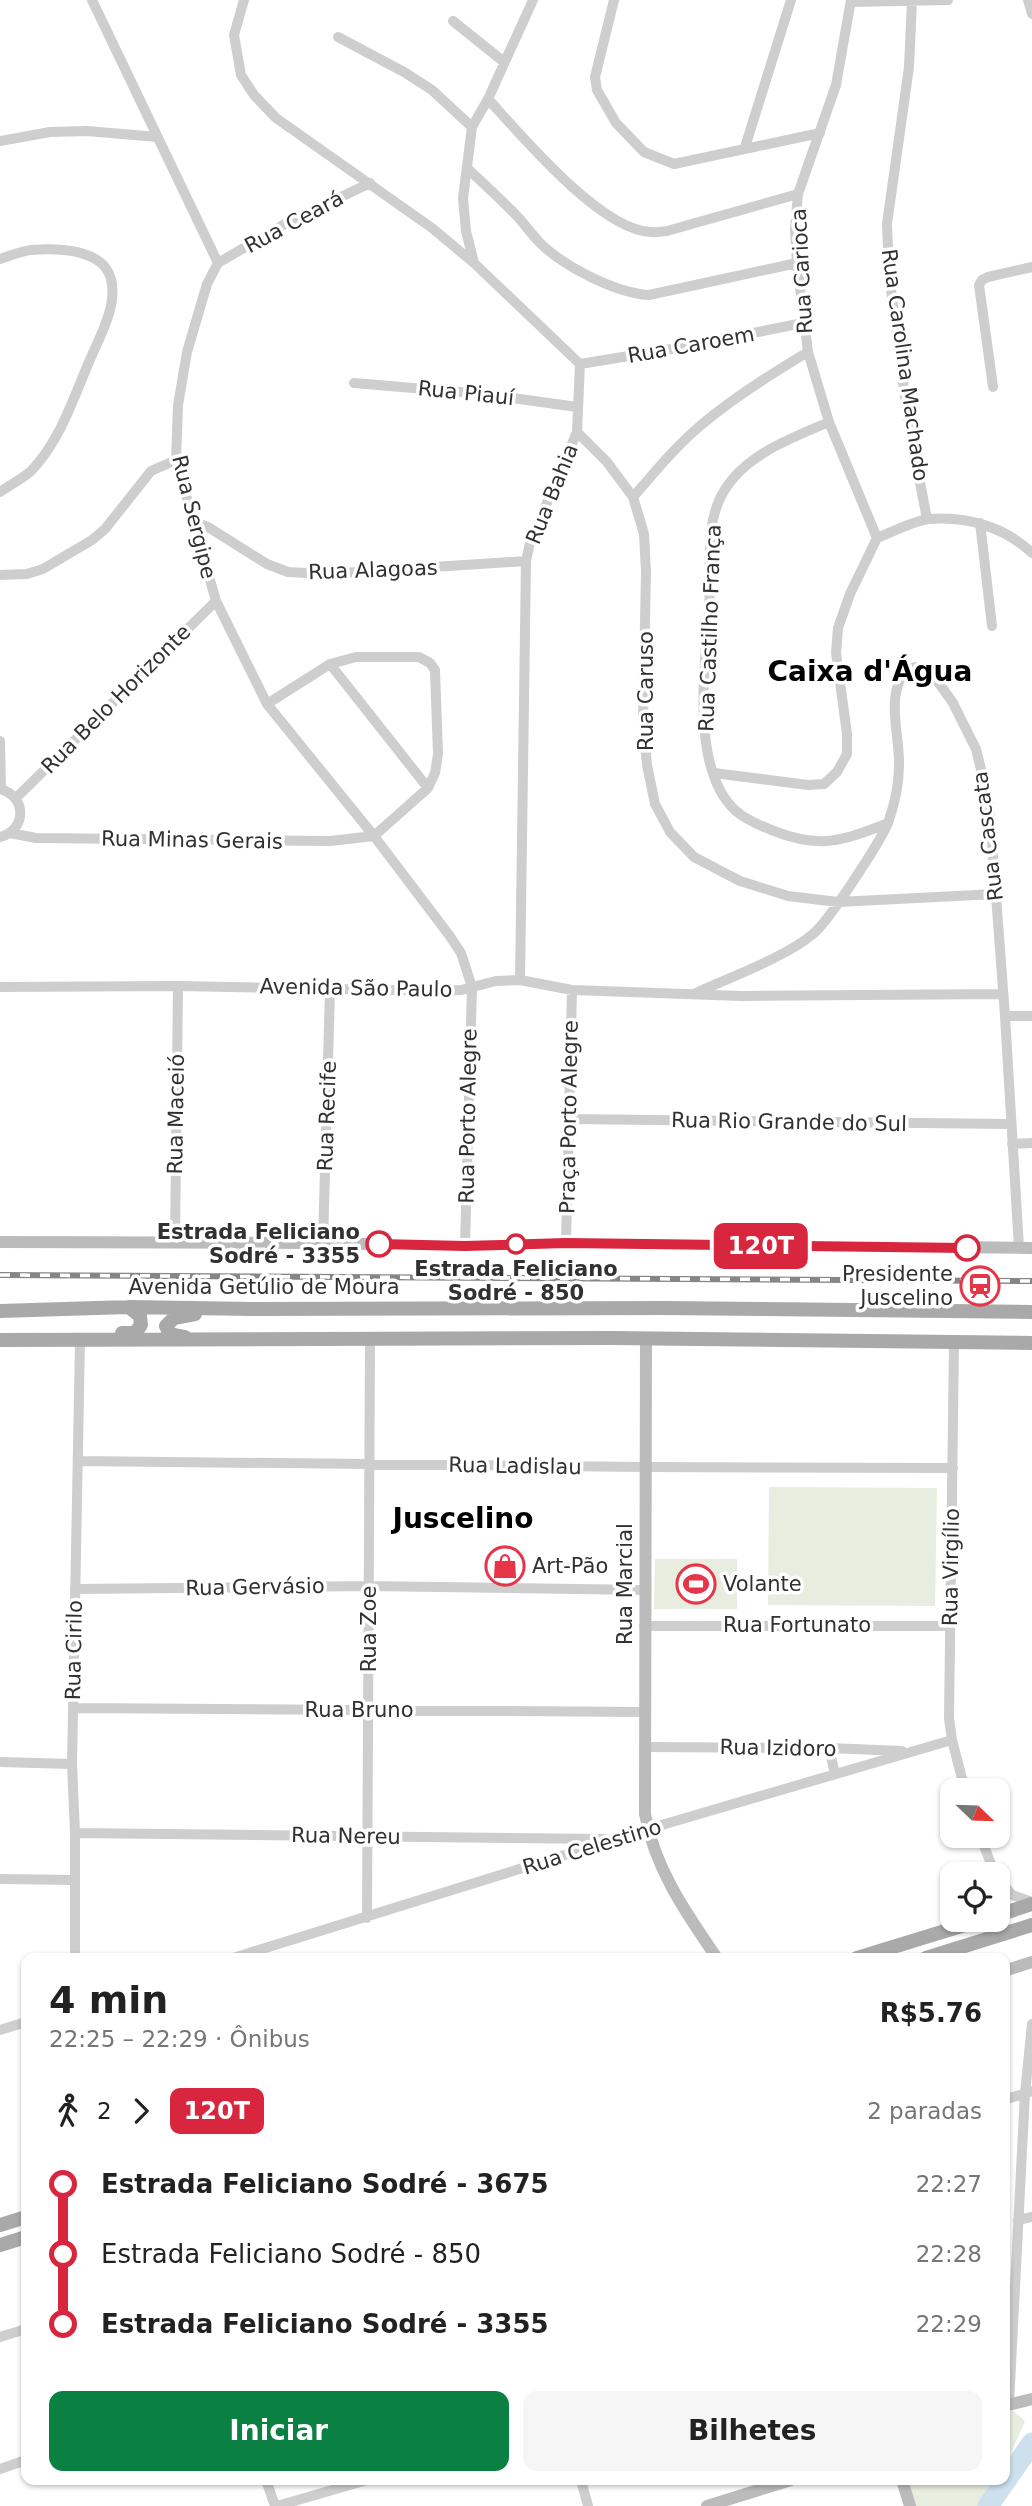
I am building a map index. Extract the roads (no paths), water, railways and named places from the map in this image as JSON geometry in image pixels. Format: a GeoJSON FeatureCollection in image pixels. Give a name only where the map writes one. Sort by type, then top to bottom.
{"type":"FeatureCollection","features":[{"type":"Feature","properties":{"kind":"main road"},"geometry":{"type":"LineString","coordinates":[[0,1242],[175,1241],[465,1246],[566,1243],[1025,1248]]}},
{"type":"Feature","properties":{"kind":"main road"},"geometry":{"type":"LineString","coordinates":[[80,1341],[87,1335],[135,1333],[142,1320],[137,1312],[129,1307]]}},
{"type":"Feature","properties":{"kind":"main road","name":"Avenida Getúlio de Moura"},"geometry":{"type":"LineString","coordinates":[[0,1311],[129,1307],[1032,1312]]}},
{"type":"Feature","properties":{"kind":"main road"},"geometry":{"type":"LineString","coordinates":[[210,1340],[174,1335],[166,1326],[174,1318],[181,1316],[252,1309]]}},
{"type":"Feature","properties":{"kind":"main road"},"geometry":{"type":"LineString","coordinates":[[0,1340],[646,1338],[1032,1343]]}},
{"type":"Feature","properties":{"kind":"main road","name":"Rua Marcial"},"geometry":{"type":"LineString","coordinates":[[646,1338],[643,1795],[648,1829],[665,1875],[677,1899],[714,1953]]}},
{"type":"Feature","properties":{"kind":"main road"},"geometry":{"type":"LineString","coordinates":[[1010,1911],[1032,1903]]}},
{"type":"Feature","properties":{"kind":"main road"},"geometry":{"type":"LineString","coordinates":[[942,1953],[1032,1925]]}},
{"type":"Feature","properties":{"kind":"main road"},"geometry":{"type":"LineString","coordinates":[[872,1953],[940,1931]]}},
{"type":"Feature","properties":{"kind":"main road"},"geometry":{"type":"LineString","coordinates":[[1010,1968],[1032,1962]]}},
{"type":"Feature","properties":{"kind":"main road"},"geometry":{"type":"LineString","coordinates":[[0,2225],[21,2219]]}},
{"type":"Feature","properties":{"kind":"main road"},"geometry":{"type":"LineString","coordinates":[[0,2245],[21,2239]]}},
{"type":"Feature","properties":{"kind":"main road"},"geometry":{"type":"LineString","coordinates":[[1010,2404],[1032,2399]]}},
{"type":"Feature","properties":{"kind":"main road"},"geometry":{"type":"LineString","coordinates":[[707,2506],[775,2485]]}},
{"type":"Feature","properties":{"kind":"main road"},"geometry":{"type":"LineString","coordinates":[[904,2485],[910,2506]]}},
{"type":"Feature","properties":{"kind":"street"},"geometry":{"type":"LineString","coordinates":[[92,0],[218,263]]}},
{"type":"Feature","properties":{"kind":"street"},"geometry":{"type":"LineString","coordinates":[[244,0],[234,36],[242,75],[254,95],[276,118],[432,228],[580,364]]}},
{"type":"Feature","properties":{"kind":"street"},"geometry":{"type":"LineString","coordinates":[[474,264],[466,231],[463,198],[472,127],[488,99],[533,0]]}},
{"type":"Feature","properties":{"kind":"street"},"geometry":{"type":"LineString","coordinates":[[614,0],[595,77],[597,90],[624,134],[644,152],[674,164],[820,133]]}},
{"type":"Feature","properties":{"kind":"street"},"geometry":{"type":"LineString","coordinates":[[745,147],[791,0]]}},
{"type":"Feature","properties":{"kind":"street"},"geometry":{"type":"LineString","coordinates":[[851,1],[948,0]]}},
{"type":"Feature","properties":{"kind":"street"},"geometry":{"type":"LineString","coordinates":[[1028,0],[1032,14]]}},
{"type":"Feature","properties":{"kind":"street","name":"Rua Carioca"},"geometry":{"type":"LineString","coordinates":[[851,1],[836,85],[798,194],[795,229],[808,352],[829,422],[877,538]]}},
{"type":"Feature","properties":{"kind":"street","name":"Rua Carolina Machado"},"geometry":{"type":"LineString","coordinates":[[912,2],[907,79],[887,224],[889,274],[908,419],[927,519]]}},
{"type":"Feature","properties":{"kind":"street"},"geometry":{"type":"LineString","coordinates":[[453,20],[505,62]]}},
{"type":"Feature","properties":{"kind":"street"},"geometry":{"type":"LineString","coordinates":[[338,37],[432,90],[472,127]]}},
{"type":"Feature","properties":{"kind":"street"},"geometry":{"type":"LineString","coordinates":[[488,99],[572,189],[632,228],[649,233],[667,231],[798,194]]}},
{"type":"Feature","properties":{"kind":"street"},"geometry":{"type":"LineString","coordinates":[[0,141],[50,132],[87,131],[158,137]]}},
{"type":"Feature","properties":{"kind":"street"},"geometry":{"type":"LineString","coordinates":[[467,168],[512,211],[540,243],[559,258],[606,285],[631,294],[649,295],[797,264]]}},
{"type":"Feature","properties":{"kind":"street","name":"Rua Ceará"},"geometry":{"type":"LineString","coordinates":[[218,263],[284,225],[370,183]]}},
{"type":"Feature","properties":{"kind":"street"},"geometry":{"type":"LineString","coordinates":[[0,259],[29,250],[66,250],[92,257],[103,266],[111,279],[111,306],[64,422],[47,452],[30,472],[0,492]]}},
{"type":"Feature","properties":{"kind":"street","name":"Rua Sergipe"},"geometry":{"type":"LineString","coordinates":[[218,263],[207,284],[187,352],[178,405],[176,460],[216,601],[267,704],[374,836],[461,953],[471,987]]}},
{"type":"Feature","properties":{"kind":"street"},"geometry":{"type":"LineString","coordinates":[[993,387],[979,285],[988,277],[1032,267]]}},
{"type":"Feature","properties":{"kind":"street","name":"Rua Caroem"},"geometry":{"type":"LineString","coordinates":[[580,364],[803,323]]}},
{"type":"Feature","properties":{"kind":"street"},"geometry":{"type":"LineString","coordinates":[[633,497],[669,455],[702,425],[762,381],[808,352]]}},
{"type":"Feature","properties":{"kind":"street","name":"Rua Bahia"},"geometry":{"type":"LineString","coordinates":[[520,980],[526,561],[530,543],[577,432],[580,364]]}},
{"type":"Feature","properties":{"kind":"street","name":"Rua Piauí"},"geometry":{"type":"LineString","coordinates":[[354,383],[484,394],[577,407]]}},
{"type":"Feature","properties":{"kind":"street","name":"Rua Castilho França"},"geometry":{"type":"LineString","coordinates":[[829,422],[772,447],[725,488],[716,506],[710,543],[710,607],[704,671],[707,751],[723,796],[736,812],[761,826],[791,838],[823,842],[854,836],[887,824]]}},
{"type":"Feature","properties":{"kind":"street","name":"Rua Caruso"},"geometry":{"type":"LineString","coordinates":[[577,432],[607,462],[633,497],[644,534],[646,559],[643,721],[647,765],[655,804],[670,832],[694,857],[740,881],[788,896],[838,902],[996,894]]}},
{"type":"Feature","properties":{"kind":"street"},"geometry":{"type":"LineString","coordinates":[[0,575],[27,574],[43,569],[92,540],[105,529],[151,471],[176,460]]}},
{"type":"Feature","properties":{"kind":"street"},"geometry":{"type":"LineString","coordinates":[[714,773],[808,785],[824,784],[837,772],[847,754],[847,734],[836,653],[838,628],[850,594],[877,538],[927,519],[980,523],[1009,534],[1032,553]]}},
{"type":"Feature","properties":{"kind":"street","name":"Rua Alagoas"},"geometry":{"type":"LineString","coordinates":[[192,521],[226,537],[267,564],[288,572],[327,574],[526,561]]}},
{"type":"Feature","properties":{"kind":"street"},"geometry":{"type":"LineString","coordinates":[[980,523],[992,626]]}},
{"type":"Feature","properties":{"kind":"street","name":"Rua Belo Horizonte"},"geometry":{"type":"LineString","coordinates":[[16,798],[216,601]]}},
{"type":"Feature","properties":{"kind":"street"},"geometry":{"type":"LineString","coordinates":[[267,704],[330,664],[356,657],[419,657],[430,663],[435,670],[437,687],[438,754],[435,773],[428,788],[374,836]]}},
{"type":"Feature","properties":{"kind":"street"},"geometry":{"type":"LineString","coordinates":[[330,664],[428,788]]}},
{"type":"Feature","properties":{"kind":"street","name":"Rua Cascata"},"geometry":{"type":"LineString","coordinates":[[694,993],[801,943],[816,933],[887,824],[900,765],[895,703],[898,682],[908,668],[918,667],[931,672],[953,704],[976,749],[989,802],[1006,1016],[1010,1124],[1025,1248]]}},
{"type":"Feature","properties":{"kind":"street"},"geometry":{"type":"LineString","coordinates":[[0,741],[0,789],[16,798],[21,813],[16,828],[5,835]]}},
{"type":"Feature","properties":{"kind":"street","name":"Rua Minas Gerais"},"geometry":{"type":"LineString","coordinates":[[5,835],[36,838],[330,841],[374,836]]}},
{"type":"Feature","properties":{"kind":"street","name":"Avenida São Paulo"},"geometry":{"type":"LineString","coordinates":[[0,987],[178,986],[445,991],[496,981],[520,980],[572,990],[741,996],[1003,993]]}},
{"type":"Feature","properties":{"kind":"street","name":"Rua Maceió"},"geometry":{"type":"LineString","coordinates":[[175,1241],[178,986]]}},
{"type":"Feature","properties":{"kind":"street","name":"Rua Porto Alegre"},"geometry":{"type":"LineString","coordinates":[[465,1246],[471,987]]}},
{"type":"Feature","properties":{"kind":"street","name":"Rua Recife"},"geometry":{"type":"LineString","coordinates":[[323,1243],[330,989]]}},
{"type":"Feature","properties":{"kind":"street","name":"Praça Porto Alegre"},"geometry":{"type":"LineString","coordinates":[[566,1243],[572,990]]}},
{"type":"Feature","properties":{"kind":"street"},"geometry":{"type":"LineString","coordinates":[[1006,1016],[1032,1016]]}},
{"type":"Feature","properties":{"kind":"street","name":"Rua Rio Grande do Sul"},"geometry":{"type":"LineString","coordinates":[[568,1119],[1010,1124]]}},
{"type":"Feature","properties":{"kind":"street"},"geometry":{"type":"LineString","coordinates":[[1012,1143],[1032,1143]]}},
{"type":"Feature","properties":{"kind":"street","name":"Rua Zoe"},"geometry":{"type":"LineString","coordinates":[[367,1917],[370,1340]]}},
{"type":"Feature","properties":{"kind":"street","name":"Rua Cirilo"},"geometry":{"type":"LineString","coordinates":[[75,1953],[72,1763],[80,1341]]}},
{"type":"Feature","properties":{"kind":"street","name":"Rua Virgílio"},"geometry":{"type":"LineString","coordinates":[[954,1343],[949,1718],[962,1778]]}},
{"type":"Feature","properties":{"kind":"street","name":"Rua Ladislau"},"geometry":{"type":"LineString","coordinates":[[78,1461],[953,1468]]}},
{"type":"Feature","properties":{"kind":"street","name":"Rua Gervásio"},"geometry":{"type":"LineString","coordinates":[[75,1589],[369,1586],[645,1590]]}},
{"type":"Feature","properties":{"kind":"street","name":"Rua Fortunato"},"geometry":{"type":"LineString","coordinates":[[644,1626],[950,1626]]}},
{"type":"Feature","properties":{"kind":"street","name":"Rua Bruno"},"geometry":{"type":"LineString","coordinates":[[74,1708],[644,1712]]}},
{"type":"Feature","properties":{"kind":"street","name":"Rua Celestino"},"geometry":{"type":"LineString","coordinates":[[249,1953],[648,1829],[952,1740]]}},
{"type":"Feature","properties":{"kind":"street","name":"Rua Izidoro"},"geometry":{"type":"LineString","coordinates":[[644,1747],[829,1748],[912,1752]]}},
{"type":"Feature","properties":{"kind":"street"},"geometry":{"type":"LineString","coordinates":[[829,1748],[835,1774]]}},
{"type":"Feature","properties":{"kind":"street"},"geometry":{"type":"LineString","coordinates":[[0,1762],[72,1763]]}},
{"type":"Feature","properties":{"kind":"street","name":"Rua Nereu"},"geometry":{"type":"LineString","coordinates":[[75,1833],[616,1839]]}},
{"type":"Feature","properties":{"kind":"street"},"geometry":{"type":"LineString","coordinates":[[0,1879],[75,1880]]}},
{"type":"Feature","properties":{"kind":"street"},"geometry":{"type":"LineString","coordinates":[[1010,1893],[1032,1903]]}},
{"type":"Feature","properties":{"kind":"street"},"geometry":{"type":"LineString","coordinates":[[0,2030],[21,2024]]}},
{"type":"Feature","properties":{"kind":"street"},"geometry":{"type":"LineString","coordinates":[[1010,2355],[1032,2024]]}},
{"type":"Feature","properties":{"kind":"street"},"geometry":{"type":"LineString","coordinates":[[1010,2098],[1028,2092]]}},
{"type":"Feature","properties":{"kind":"street"},"geometry":{"type":"LineString","coordinates":[[1018,2220],[1032,2217]]}},
{"type":"Feature","properties":{"kind":"street"},"geometry":{"type":"LineString","coordinates":[[0,2337],[21,2331]]}},
{"type":"Feature","properties":{"kind":"street"},"geometry":{"type":"LineString","coordinates":[[0,2469],[21,2462]]}},
{"type":"Feature","properties":{"kind":"street"},"geometry":{"type":"LineString","coordinates":[[269,2485],[276,2506],[350,2485]]}},
{"type":"Feature","properties":{"kind":"street"},"geometry":{"type":"LineString","coordinates":[[582,2485],[588,2506]]}},
{"type":"Feature","properties":{"kind":"waterway"},"geometry":{"type":"LineString","coordinates":[[1010,2474],[1032,2443]]}},
{"type":"Feature","properties":{"kind":"waterway"},"geometry":{"type":"LineString","coordinates":[[988,2506],[1003,2485]]}},
{"type":"Feature","properties":{"kind":"railway"},"geometry":{"type":"LineString","coordinates":[[0,1275],[1032,1281]]}},
{"type":"Feature","properties":{"kind":"place","name":"Estrada Feliciano Sodré - 3355"},"geometry":{"type":"Point","coordinates":[379,1244]}},
{"type":"Feature","properties":{"kind":"place","name":"Estrada Feliciano Sodré - 850"},"geometry":{"type":"Point","coordinates":[516,1244]}},
{"type":"Feature","properties":{"kind":"place","name":"Presidente Juscelino"},"geometry":{"type":"Point","coordinates":[980,1286]}},
{"type":"Feature","properties":{"kind":"place","name":"Art-Pão"},"geometry":{"type":"Point","coordinates":[505,1566]}},
{"type":"Feature","properties":{"kind":"place","name":"Volante"},"geometry":{"type":"Point","coordinates":[696,1584]}},
{"type":"Feature","properties":{"kind":"district","name":"Caixa d'Água"},"geometry":{"type":"Point","coordinates":[870,671]}},
{"type":"Feature","properties":{"kind":"district","name":"Juscelino"},"geometry":{"type":"Point","coordinates":[463,1518]}}]}
